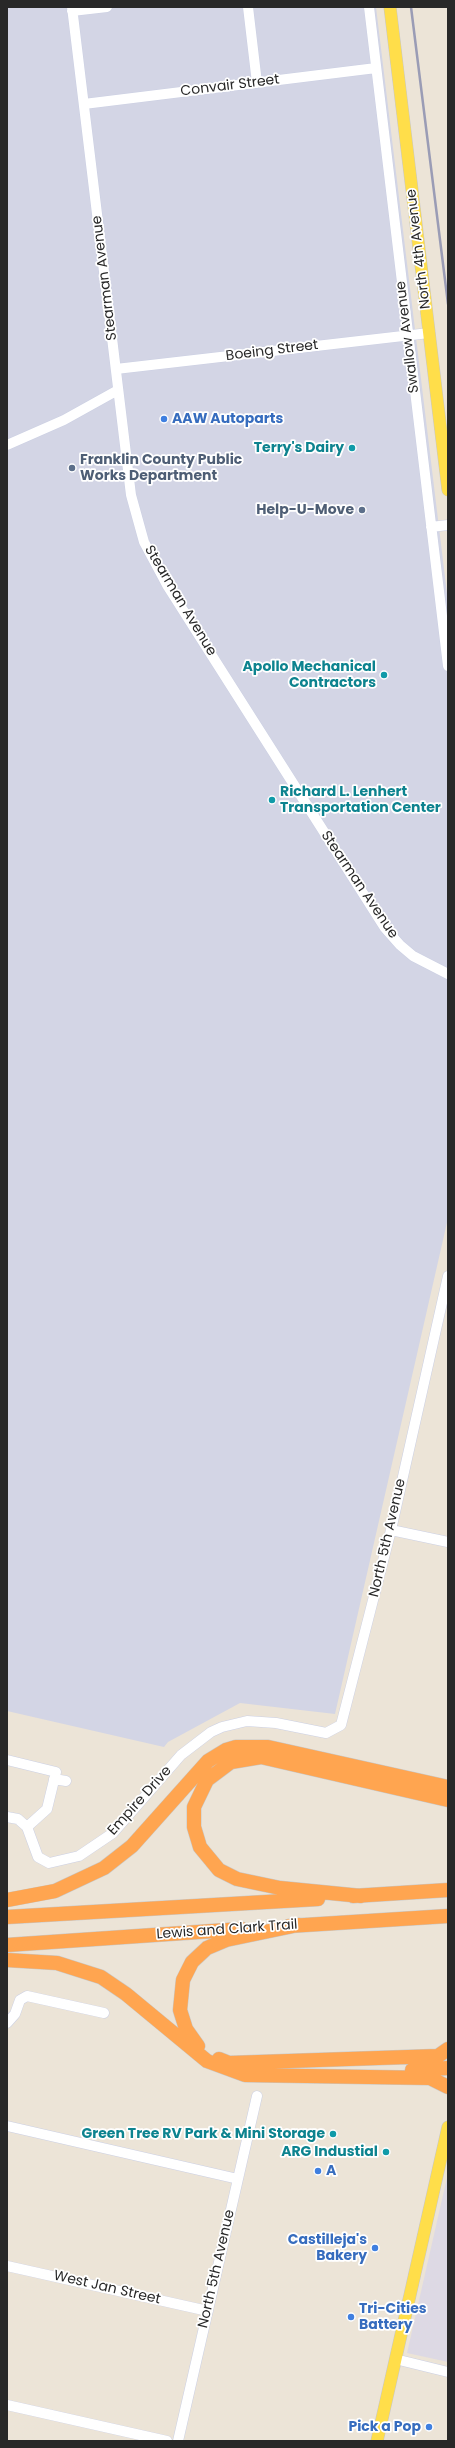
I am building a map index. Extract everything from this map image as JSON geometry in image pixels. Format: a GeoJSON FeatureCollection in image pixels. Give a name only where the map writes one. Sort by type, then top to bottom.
{"type":"FeatureCollection","features":[{"type":"Feature","properties":{"kind":"highway"},"geometry":{"type":"LineString","coordinates":[[7,1900],[55,1891],[104,1868],[132,1846],[208,1761],[226,1750],[236,1747],[268,1747],[448,1787]]}},
{"type":"Feature","properties":{"kind":"highway"},"geometry":{"type":"LineString","coordinates":[[361,1896],[280,1888],[237,1879],[219,1870],[202,1851],[194,1827],[196,1802],[207,1780],[231,1762],[250,1756],[261,1757],[448,1800]]}},
{"type":"Feature","properties":{"kind":"highway","name":"Lewis and Clark Trail"},"geometry":{"type":"LineString","coordinates":[[7,1917],[448,1890]]}},
{"type":"Feature","properties":{"kind":"highway","name":"Lewis and Clark Trail"},"geometry":{"type":"LineString","coordinates":[[7,1945],[448,1916]]}},
{"type":"Feature","properties":{"kind":"highway"},"geometry":{"type":"LineString","coordinates":[[298,1925],[226,1940],[207,1948],[192,1962],[183,1980],[180,2010],[186,2029],[198,2046],[214,2058],[230,2063],[445,2055]]}},
{"type":"Feature","properties":{"kind":"highway"},"geometry":{"type":"LineString","coordinates":[[7,1960],[57,1963],[100,1977],[126,1994],[207,2061],[232,2071],[262,2077],[430,2078],[448,2087]]}},
{"type":"Feature","properties":{"kind":"highway"},"geometry":{"type":"LineString","coordinates":[[262,2077],[448,2068]]}},
{"type":"Feature","properties":{"kind":"main road","name":"North 4th Avenue"},"geometry":{"type":"LineString","coordinates":[[390,7],[448,490]]}},
{"type":"Feature","properties":{"kind":"main road"},"geometry":{"type":"LineString","coordinates":[[377,2441],[448,2127]]}},
{"type":"Feature","properties":{"kind":"street"},"geometry":{"type":"LineString","coordinates":[[72,9],[107,7]]}},
{"type":"Feature","properties":{"kind":"street"},"geometry":{"type":"LineString","coordinates":[[248,7],[257,83]]}},
{"type":"Feature","properties":{"kind":"street","name":"Swallow Avenue"},"geometry":{"type":"LineString","coordinates":[[369,7],[448,666]]}},
{"type":"Feature","properties":{"kind":"street","name":"Stearman Avenue"},"geometry":{"type":"LineString","coordinates":[[72,9],[134,511],[144,542],[158,570],[388,931],[413,956],[448,974]]}},
{"type":"Feature","properties":{"kind":"street","name":"Convair Street"},"geometry":{"type":"LineString","coordinates":[[84,104],[376,68]]}},
{"type":"Feature","properties":{"kind":"street","name":"Boeing Street"},"geometry":{"type":"LineString","coordinates":[[116,369],[429,333]]}},
{"type":"Feature","properties":{"kind":"street"},"geometry":{"type":"LineString","coordinates":[[7,445],[64,420],[118,390]]}},
{"type":"Feature","properties":{"kind":"street"},"geometry":{"type":"LineString","coordinates":[[431,527],[448,525]]}},
{"type":"Feature","properties":{"kind":"street","name":"North 5th Avenue"},"geometry":{"type":"LineString","coordinates":[[268,1722],[326,1733],[341,1725],[391,1530],[448,1276]]}},
{"type":"Feature","properties":{"kind":"street"},"geometry":{"type":"LineString","coordinates":[[391,1530],[448,1542]]}},
{"type":"Feature","properties":{"kind":"street","name":"Empire Drive"},"geometry":{"type":"LineString","coordinates":[[27,1826],[38,1857],[49,1863],[79,1856],[113,1833],[181,1755],[200,1738],[234,1723],[268,1722]]}},
{"type":"Feature","properties":{"kind":"street"},"geometry":{"type":"LineString","coordinates":[[7,1760],[56,1772],[47,1809],[27,1826],[18,1819],[7,1817]]}},
{"type":"Feature","properties":{"kind":"street"},"geometry":{"type":"LineString","coordinates":[[54,1779],[66,1781]]}},
{"type":"Feature","properties":{"kind":"street"},"geometry":{"type":"LineString","coordinates":[[7,2023],[15,2014],[20,2000],[27,1996],[104,2013]]}},
{"type":"Feature","properties":{"kind":"street","name":"North 5th Avenue"},"geometry":{"type":"LineString","coordinates":[[178,2441],[257,2096]]}},
{"type":"Feature","properties":{"kind":"street"},"geometry":{"type":"LineString","coordinates":[[7,2126],[238,2180]]}},
{"type":"Feature","properties":{"kind":"street","name":"West Jan Street"},"geometry":{"type":"LineString","coordinates":[[7,2266],[208,2311]]}},
{"type":"Feature","properties":{"kind":"street"},"geometry":{"type":"LineString","coordinates":[[395,2360],[448,2372]]}},
{"type":"Feature","properties":{"kind":"street"},"geometry":{"type":"LineString","coordinates":[[7,2405],[167,2441]]}},
{"type":"Feature","properties":{"kind":"shaded area"},"geometry":{"type":"Polygon","coordinates":[[[7,7],[376,7],[448,602],[448,1218],[335,1714],[240,1703],[168,1742],[164,1747],[7,1711],[7,7]]]}},
{"type":"Feature","properties":{"kind":"shaded area"},"geometry":{"type":"Polygon","coordinates":[[[448,2173],[448,2362],[407,2353],[448,2173]]]}},
{"type":"Feature","properties":{"kind":"railway"},"geometry":{"type":"LineString","coordinates":[[411,7],[448,304]]}},
{"type":"Feature","properties":{"kind":"place","name":"AAW Autoparts"},"geometry":{"type":"Point","coordinates":[164,419]}},
{"type":"Feature","properties":{"kind":"place","name":"Terry's Dairy"},"geometry":{"type":"Point","coordinates":[352,448]}},
{"type":"Feature","properties":{"kind":"place","name":"Franklin County Public Works Department"},"geometry":{"type":"Point","coordinates":[72,468]}},
{"type":"Feature","properties":{"kind":"place","name":"Help-U-Move"},"geometry":{"type":"Point","coordinates":[362,510]}},
{"type":"Feature","properties":{"kind":"place","name":"Apollo Mechanical Contractors"},"geometry":{"type":"Point","coordinates":[384,675]}},
{"type":"Feature","properties":{"kind":"place","name":"Richard L. Lenhert Transportation Center"},"geometry":{"type":"Point","coordinates":[272,800]}},
{"type":"Feature","properties":{"kind":"place","name":"Green Tree RV Park & Mini Storage"},"geometry":{"type":"Point","coordinates":[333,2134]}},
{"type":"Feature","properties":{"kind":"place","name":"ARG Industial"},"geometry":{"type":"Point","coordinates":[386,2152]}},
{"type":"Feature","properties":{"kind":"place","name":"A"},"geometry":{"type":"Point","coordinates":[318,2171]}},
{"type":"Feature","properties":{"kind":"place","name":"Castilleja's Bakery"},"geometry":{"type":"Point","coordinates":[375,2248]}},
{"type":"Feature","properties":{"kind":"place","name":"Tri-Cities Battery"},"geometry":{"type":"Point","coordinates":[351,2317]}},
{"type":"Feature","properties":{"kind":"place","name":"Pick a Pop"},"geometry":{"type":"Point","coordinates":[429,2427]}}]}
